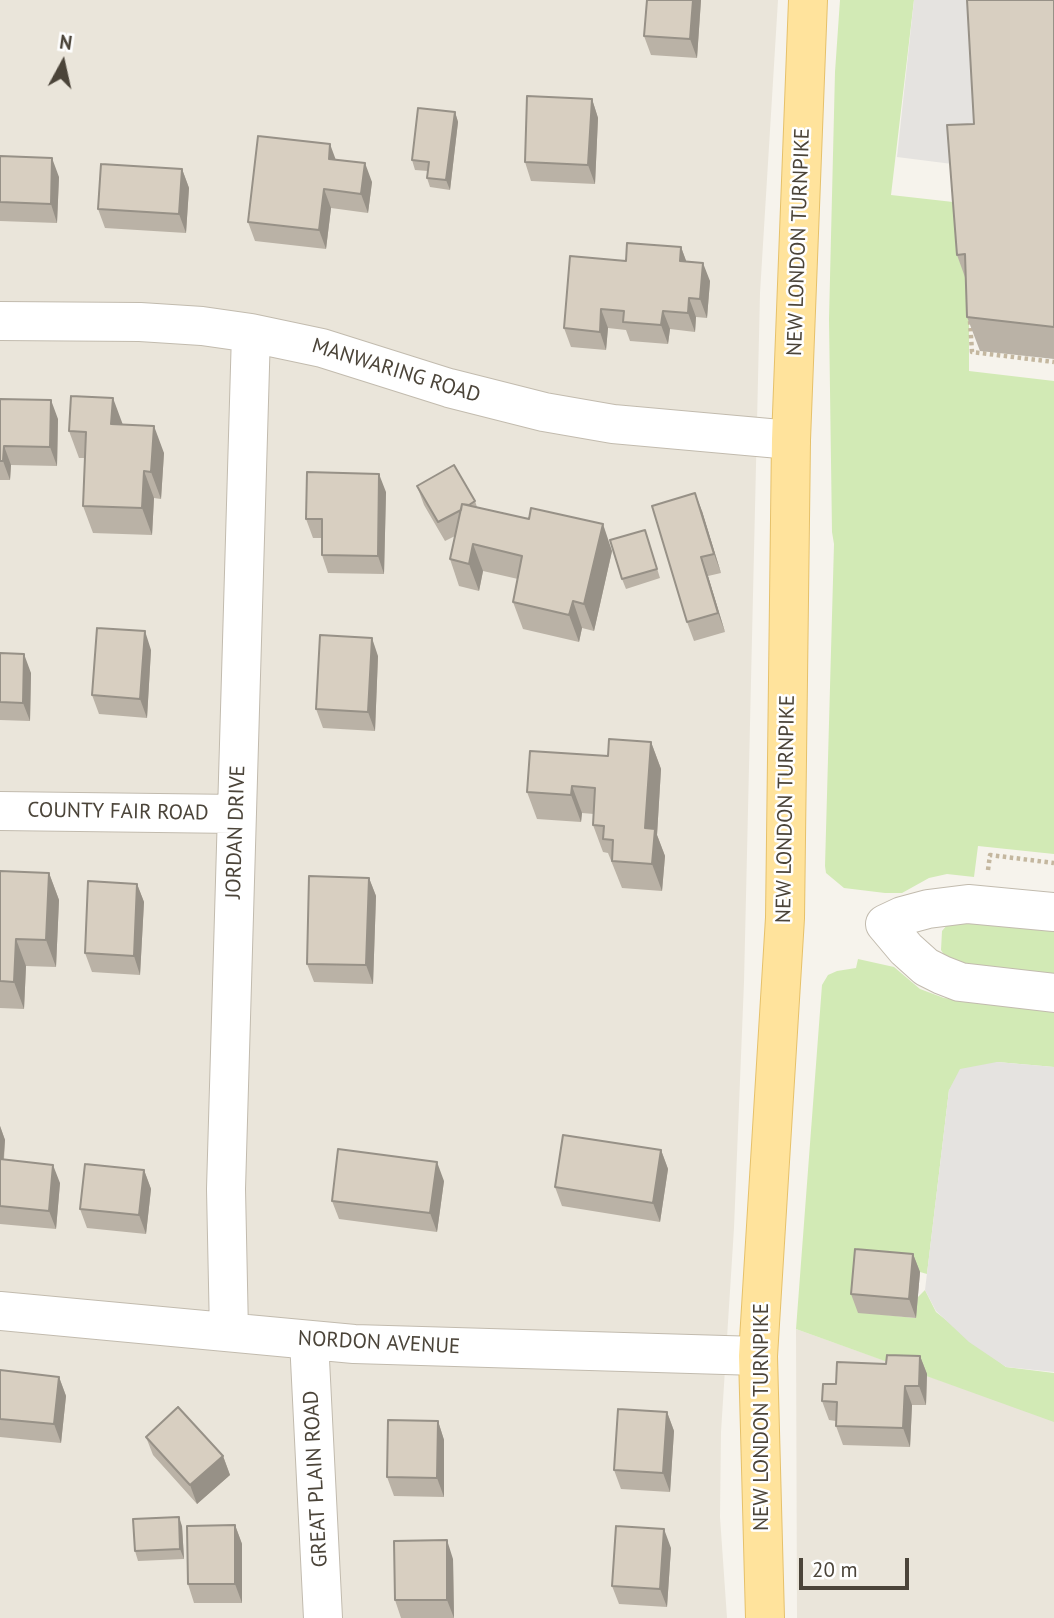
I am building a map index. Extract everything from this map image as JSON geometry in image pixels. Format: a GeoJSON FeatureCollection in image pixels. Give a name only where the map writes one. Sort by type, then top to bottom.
{"type":"FeatureCollection","features":[{"type":"Feature","properties":{"kind":"main road","name":"NEW LONDON TURNPIKE"},"geometry":{"type":"LineString","coordinates":[[765,1618],[758,1356],[785,918],[791,440],[808,0]]}},
{"type":"Feature","properties":{"kind":"street","name":"MANWARING ROAD"},"geometry":{"type":"LineString","coordinates":[[0,321],[140,321],[251,333],[322,348],[449,388],[555,414],[613,424],[791,440]]}},
{"type":"Feature","properties":{"kind":"street","name":"JORDAN DRIVE"},"geometry":{"type":"LineString","coordinates":[[229,1332],[226,1189],[251,333]]}},
{"type":"Feature","properties":{"kind":"street","name":"COUNTY FAIR ROAD"},"geometry":{"type":"LineString","coordinates":[[0,811],[237,814]]}},
{"type":"Feature","properties":{"kind":"street"},"geometry":{"type":"LineString","coordinates":[[1054,912],[968,904],[928,909],[885,924],[926,967],[942,975],[960,982],[1054,993]]}},
{"type":"Feature","properties":{"kind":"street","name":"NORDON AVENUE"},"geometry":{"type":"LineString","coordinates":[[0,1311],[401,1346],[758,1356]]}},
{"type":"Feature","properties":{"kind":"street","name":"GREAT PLAIN ROAD"},"geometry":{"type":"LineString","coordinates":[[309,1340],[323,1618]]}},
{"type":"Feature","properties":{"kind":"path"},"geometry":{"type":"LineString","coordinates":[[970,314],[972,352],[1054,362]]}},
{"type":"Feature","properties":{"kind":"path"},"geometry":{"type":"LineString","coordinates":[[985,877],[990,855],[1054,863]]}},
{"type":"Feature","properties":{"kind":"shaded area"},"geometry":{"type":"Polygon","coordinates":[[[0,0],[778,0],[760,293],[744,982],[734,1228],[721,1432],[720,1517],[727,1618],[0,1618],[0,0]]]}},
{"type":"Feature","properties":{"kind":"shaded area"},"geometry":{"type":"Polygon","coordinates":[[[914,0],[970,0],[979,158],[960,165],[897,157],[914,0]]]}},
{"type":"Feature","properties":{"kind":"shaded area"},"geometry":{"type":"Polygon","coordinates":[[[997,1062],[1054,1067],[1054,1372],[1006,1367],[969,1342],[936,1311],[925,1290],[949,1090],[960,1069],[997,1062]]]}},
{"type":"Feature","properties":{"kind":"shaded area"},"geometry":{"type":"Polygon","coordinates":[[[796,1329],[1054,1421],[1054,1618],[797,1618],[796,1329]]]}},
{"type":"Feature","properties":{"kind":"green space"},"geometry":{"type":"Polygon","coordinates":[[[840,0],[914,0],[891,195],[962,203],[969,289],[969,371],[1054,381],[1054,854],[978,846],[974,877],[947,874],[929,878],[902,893],[844,888],[826,873],[825,866],[834,544],[829,319],[835,72],[840,0]]]}},
{"type":"Feature","properties":{"kind":"green space"},"geometry":{"type":"Polygon","coordinates":[[[952,919],[1054,925],[1054,978],[963,969],[946,958],[941,950],[942,931],[952,919]]]}},
{"type":"Feature","properties":{"kind":"green space"},"geometry":{"type":"Polygon","coordinates":[[[858,959],[894,967],[920,989],[944,998],[1054,1010],[1054,1067],[997,1062],[949,1090],[927,1274],[920,1272],[858,1312],[915,1318],[917,1298],[925,1290],[936,1312],[1006,1367],[1054,1373],[1054,1422],[796,1329],[822,985],[828,975],[856,968],[858,959]]]}},
{"type":"Feature","properties":{"kind":"building"},"geometry":{"type":"Polygon","coordinates":[[[647,0],[693,0],[690,39],[644,36],[647,0]]]}},
{"type":"Feature","properties":{"kind":"building"},"geometry":{"type":"Polygon","coordinates":[[[967,0],[1054,0],[1054,327],[967,317],[965,254],[957,255],[947,125],[974,124],[967,0]]]}},
{"type":"Feature","properties":{"kind":"building"},"geometry":{"type":"Polygon","coordinates":[[[527,96],[592,99],[588,165],[525,162],[527,96]]]}},
{"type":"Feature","properties":{"kind":"building"},"geometry":{"type":"Polygon","coordinates":[[[418,108],[455,112],[446,180],[427,178],[429,162],[412,160],[418,108]]]}},
{"type":"Feature","properties":{"kind":"building"},"geometry":{"type":"Polygon","coordinates":[[[258,136],[330,144],[329,159],[365,163],[361,194],[324,189],[319,230],[248,222],[258,136]]]}},
{"type":"Feature","properties":{"kind":"building"},"geometry":{"type":"Polygon","coordinates":[[[0,156],[52,158],[51,204],[0,202],[0,156]]]}},
{"type":"Feature","properties":{"kind":"building"},"geometry":{"type":"Polygon","coordinates":[[[101,164],[182,169],[179,214],[98,209],[101,164]]]}},
{"type":"Feature","properties":{"kind":"building"},"geometry":{"type":"Polygon","coordinates":[[[627,243],[681,247],[680,261],[703,263],[700,299],[689,298],[688,313],[663,311],[661,325],[623,322],[624,311],[601,309],[600,332],[564,328],[570,256],[626,261],[627,243]]]}},
{"type":"Feature","properties":{"kind":"building"},"geometry":{"type":"Polygon","coordinates":[[[71,396],[113,398],[111,424],[154,426],[151,472],[144,471],[142,508],[83,506],[86,432],[69,431],[71,396]]]}},
{"type":"Feature","properties":{"kind":"building"},"geometry":{"type":"Polygon","coordinates":[[[0,399],[51,400],[50,447],[4,446],[3,461],[0,461],[0,399]]]}},
{"type":"Feature","properties":{"kind":"building"},"geometry":{"type":"Polygon","coordinates":[[[454,465],[475,501],[469,505],[462,504],[461,510],[438,522],[417,486],[454,465]]]}},
{"type":"Feature","properties":{"kind":"building"},"geometry":{"type":"Polygon","coordinates":[[[307,472],[379,474],[378,556],[322,555],[322,519],[306,519],[307,472]]]}},
{"type":"Feature","properties":{"kind":"building"},"geometry":{"type":"Polygon","coordinates":[[[695,493],[714,554],[701,557],[718,613],[687,622],[652,506],[695,493]]]}},
{"type":"Feature","properties":{"kind":"building"},"geometry":{"type":"Polygon","coordinates":[[[462,504],[529,519],[531,508],[603,524],[584,604],[573,601],[569,615],[513,602],[522,556],[473,544],[469,564],[450,559],[462,504]]]}},
{"type":"Feature","properties":{"kind":"building"},"geometry":{"type":"Polygon","coordinates":[[[645,530],[657,569],[622,579],[610,540],[645,530]]]}},
{"type":"Feature","properties":{"kind":"building"},"geometry":{"type":"Polygon","coordinates":[[[97,628],[145,631],[140,699],[92,695],[97,628]]]}},
{"type":"Feature","properties":{"kind":"building"},"geometry":{"type":"Polygon","coordinates":[[[320,635],[372,638],[368,712],[316,709],[320,635]]]}},
{"type":"Feature","properties":{"kind":"building"},"geometry":{"type":"Polygon","coordinates":[[[0,653],[24,654],[23,703],[0,702],[0,653]]]}},
{"type":"Feature","properties":{"kind":"building"},"geometry":{"type":"Polygon","coordinates":[[[609,739],[651,742],[645,828],[655,829],[652,864],[612,861],[613,840],[603,839],[604,826],[593,825],[595,788],[572,786],[571,795],[527,792],[530,751],[608,756],[609,739]]]}},
{"type":"Feature","properties":{"kind":"building"},"geometry":{"type":"Polygon","coordinates":[[[0,871],[49,873],[46,940],[16,939],[14,982],[0,981],[0,871]]]}},
{"type":"Feature","properties":{"kind":"building"},"geometry":{"type":"Polygon","coordinates":[[[309,876],[369,878],[366,965],[307,964],[309,876]]]}},
{"type":"Feature","properties":{"kind":"building"},"geometry":{"type":"Polygon","coordinates":[[[88,881],[137,884],[134,956],[85,953],[88,881]]]}},
{"type":"Feature","properties":{"kind":"building"},"geometry":{"type":"Polygon","coordinates":[[[563,1135],[661,1150],[653,1203],[555,1187],[563,1135]]]}},
{"type":"Feature","properties":{"kind":"building"},"geometry":{"type":"Polygon","coordinates":[[[338,1149],[437,1162],[430,1213],[332,1201],[338,1149]]]}},
{"type":"Feature","properties":{"kind":"building"},"geometry":{"type":"Polygon","coordinates":[[[0,1159],[53,1165],[49,1211],[0,1206],[0,1159]]]}},
{"type":"Feature","properties":{"kind":"building"},"geometry":{"type":"Polygon","coordinates":[[[85,1164],[144,1170],[139,1215],[80,1209],[85,1164]]]}},
{"type":"Feature","properties":{"kind":"building"},"geometry":{"type":"Polygon","coordinates":[[[855,1249],[913,1254],[909,1299],[851,1294],[855,1249]]]}},
{"type":"Feature","properties":{"kind":"building"},"geometry":{"type":"Polygon","coordinates":[[[887,1355],[920,1356],[919,1386],[905,1386],[903,1428],[836,1426],[837,1402],[822,1401],[823,1384],[836,1384],[837,1362],[886,1364],[887,1355]]]}},
{"type":"Feature","properties":{"kind":"building"},"geometry":{"type":"Polygon","coordinates":[[[0,1370],[59,1377],[54,1424],[0,1419],[0,1370]]]}},
{"type":"Feature","properties":{"kind":"building"},"geometry":{"type":"Polygon","coordinates":[[[178,1407],[223,1456],[190,1485],[146,1437],[178,1407]]]}},
{"type":"Feature","properties":{"kind":"building"},"geometry":{"type":"Polygon","coordinates":[[[618,1409],[667,1412],[663,1473],[614,1470],[618,1409]]]}},
{"type":"Feature","properties":{"kind":"building"},"geometry":{"type":"Polygon","coordinates":[[[388,1420],[438,1421],[437,1478],[387,1477],[388,1420]]]}},
{"type":"Feature","properties":{"kind":"building"},"geometry":{"type":"Polygon","coordinates":[[[179,1517],[180,1549],[135,1551],[133,1519],[179,1517]]]}},
{"type":"Feature","properties":{"kind":"building"},"geometry":{"type":"Polygon","coordinates":[[[235,1525],[235,1584],[188,1584],[187,1526],[235,1525]]]}},
{"type":"Feature","properties":{"kind":"building"},"geometry":{"type":"Polygon","coordinates":[[[616,1526],[664,1529],[660,1589],[612,1586],[616,1526]]]}},
{"type":"Feature","properties":{"kind":"building"},"geometry":{"type":"Polygon","coordinates":[[[447,1540],[447,1600],[395,1600],[394,1541],[447,1540]]]}}]}
